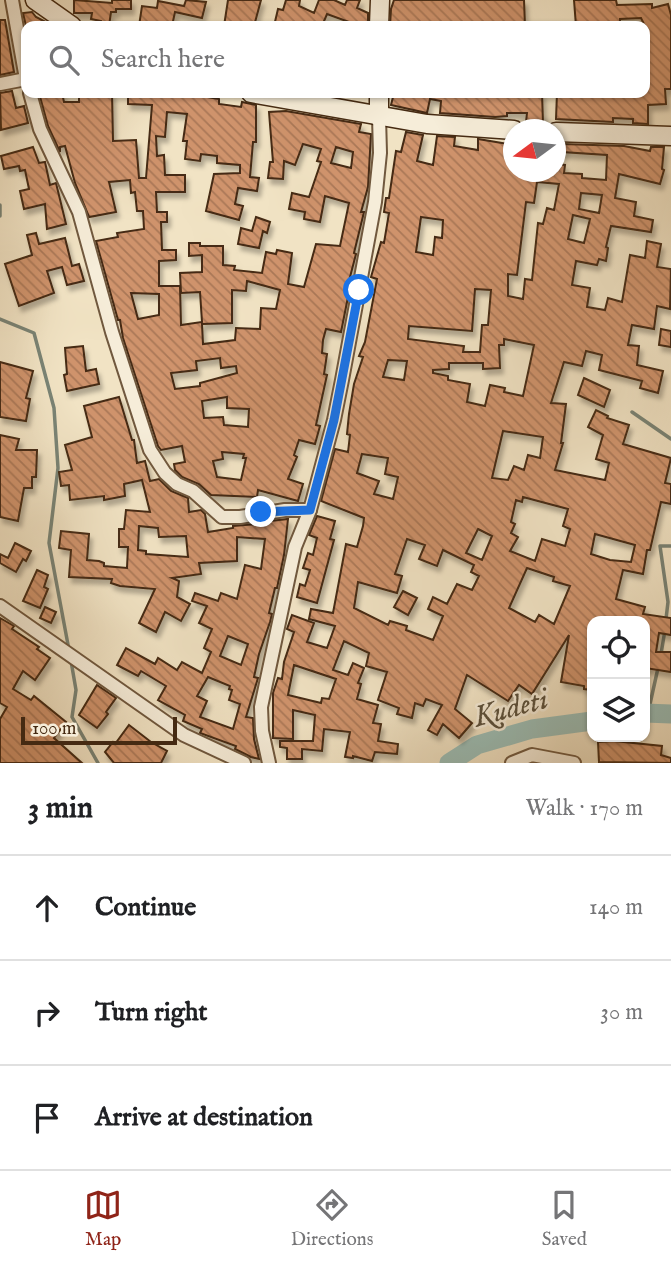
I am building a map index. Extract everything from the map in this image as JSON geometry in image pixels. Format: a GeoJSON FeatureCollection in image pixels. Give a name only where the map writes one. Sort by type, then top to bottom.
{"type":"FeatureCollection","features":[{"type":"Feature","properties":{"kind":"main road"},"geometry":{"type":"LineString","coordinates":[[35,0],[65,21]]}},
{"type":"Feature","properties":{"kind":"main road"},"geometry":{"type":"LineString","coordinates":[[379,21],[380,0]]}},
{"type":"Feature","properties":{"kind":"main road"},"geometry":{"type":"LineString","coordinates":[[278,98],[427,124],[503,129]]}},
{"type":"Feature","properties":{"kind":"main road"},"geometry":{"type":"LineString","coordinates":[[379,98],[380,117]]}},
{"type":"Feature","properties":{"kind":"main road"},"geometry":{"type":"LineString","coordinates":[[566,132],[671,136]]}},
{"type":"Feature","properties":{"kind":"street"},"geometry":{"type":"LineString","coordinates":[[12,0],[21,51]]}},
{"type":"Feature","properties":{"kind":"street"},"geometry":{"type":"LineString","coordinates":[[0,84],[21,80]]}},
{"type":"Feature","properties":{"kind":"street"},"geometry":{"type":"LineString","coordinates":[[31,98],[40,129],[79,212],[112,332],[150,450],[177,484],[193,491],[222,517],[310,510]]}},
{"type":"Feature","properties":{"kind":"street"},"geometry":{"type":"LineString","coordinates":[[269,763],[262,731],[261,706],[295,547],[310,510],[334,420],[375,202],[380,153],[380,117]]}},
{"type":"Feature","properties":{"kind":"street"},"geometry":{"type":"LineString","coordinates":[[0,606],[184,735],[244,763]]}},
{"type":"Feature","properties":{"kind":"street"},"geometry":{"type":"LineString","coordinates":[[512,763],[531,755],[574,763]]}},
{"type":"Feature","properties":{"kind":"building"},"geometry":{"type":"Polygon","coordinates":[[[74,0],[112,3],[112,0],[131,0],[131,9],[116,9],[116,12],[111,12],[110,21],[91,19],[92,13],[74,13],[74,0]]]}},
{"type":"Feature","properties":{"kind":"building"},"geometry":{"type":"Polygon","coordinates":[[[186,0],[206,2],[202,18],[175,12],[173,21],[140,21],[142,6],[157,8],[158,1],[184,6],[186,0]]]}},
{"type":"Feature","properties":{"kind":"building"},"geometry":{"type":"Polygon","coordinates":[[[228,0],[261,0],[255,21],[225,21],[228,0]]]}},
{"type":"Feature","properties":{"kind":"building"},"geometry":{"type":"Polygon","coordinates":[[[286,0],[300,0],[299,6],[314,13],[319,0],[334,0],[345,5],[347,0],[360,0],[357,8],[368,13],[368,21],[346,21],[327,14],[324,21],[275,21],[278,9],[283,10],[286,0]]]}},
{"type":"Feature","properties":{"kind":"building"},"geometry":{"type":"Polygon","coordinates":[[[394,0],[524,0],[525,21],[390,21],[394,0]]]}},
{"type":"Feature","properties":{"kind":"building"},"geometry":{"type":"Polygon","coordinates":[[[574,0],[616,0],[617,5],[652,4],[652,8],[668,4],[671,15],[671,89],[665,89],[666,104],[648,105],[648,124],[633,123],[633,119],[613,118],[613,122],[556,119],[557,98],[650,98],[650,21],[642,21],[641,18],[576,21],[574,0]]]}},
{"type":"Feature","properties":{"kind":"building"},"geometry":{"type":"Polygon","coordinates":[[[32,12],[44,21],[25,21],[23,13],[32,12]]]}},
{"type":"Feature","properties":{"kind":"building"},"geometry":{"type":"Polygon","coordinates":[[[0,20],[5,20],[14,72],[0,75],[0,20]]]}},
{"type":"Feature","properties":{"kind":"building"},"geometry":{"type":"Polygon","coordinates":[[[12,91],[16,108],[24,106],[28,123],[1,130],[0,93],[12,91]]]}},
{"type":"Feature","properties":{"kind":"building"},"geometry":{"type":"Polygon","coordinates":[[[40,98],[63,98],[64,102],[79,102],[79,98],[112,98],[113,141],[136,140],[139,178],[146,178],[152,105],[128,104],[128,98],[213,98],[219,99],[219,104],[241,107],[242,102],[256,105],[256,142],[253,142],[250,177],[259,178],[257,191],[238,188],[235,204],[243,206],[239,220],[206,211],[214,174],[240,173],[240,165],[217,163],[217,156],[201,154],[200,161],[185,159],[187,141],[183,141],[187,114],[167,112],[165,137],[156,136],[157,156],[164,155],[165,175],[185,175],[185,192],[156,192],[157,212],[167,212],[167,222],[161,222],[162,250],[176,250],[176,260],[159,261],[159,286],[180,286],[181,325],[202,322],[200,292],[181,293],[180,273],[202,272],[202,255],[189,256],[189,243],[223,246],[223,265],[235,266],[234,270],[262,273],[266,252],[276,254],[277,250],[292,253],[288,284],[304,287],[316,244],[340,246],[349,203],[325,196],[320,222],[304,219],[305,212],[289,209],[292,193],[309,197],[321,162],[317,161],[321,149],[303,144],[295,165],[284,161],[283,179],[268,178],[270,162],[273,162],[269,112],[286,111],[361,124],[359,132],[371,134],[368,187],[361,212],[364,212],[354,253],[356,254],[341,332],[326,329],[323,340],[322,353],[327,354],[324,374],[327,375],[316,425],[320,426],[315,444],[299,440],[294,455],[297,457],[288,479],[303,484],[298,501],[258,490],[257,497],[211,495],[199,484],[182,477],[175,470],[174,464],[185,462],[182,446],[161,450],[158,446],[123,338],[96,241],[118,237],[117,233],[144,229],[143,211],[137,211],[135,192],[131,193],[130,180],[109,182],[116,212],[89,217],[75,183],[65,146],[60,147],[60,152],[48,126],[40,98]],[[336,147],[331,163],[351,168],[353,152],[336,147]],[[247,281],[246,291],[232,290],[232,323],[202,324],[203,344],[235,340],[236,328],[260,329],[261,308],[276,309],[280,290],[247,281]],[[131,293],[138,319],[159,315],[159,294],[131,293]],[[220,358],[196,361],[197,370],[171,373],[175,389],[200,386],[200,383],[237,373],[236,366],[221,368],[220,358]],[[227,397],[202,401],[204,418],[223,417],[224,425],[248,427],[249,409],[227,408],[227,397]],[[222,452],[223,459],[213,461],[217,477],[241,480],[246,458],[243,458],[244,454],[222,452]]]}},
{"type":"Feature","properties":{"kind":"building"},"geometry":{"type":"Polygon","coordinates":[[[393,98],[542,98],[543,119],[526,119],[527,113],[507,113],[507,116],[495,117],[440,113],[441,101],[430,99],[427,113],[391,105],[393,98]]]}},
{"type":"Feature","properties":{"kind":"building"},"geometry":{"type":"Polygon","coordinates":[[[406,132],[423,135],[417,161],[433,165],[437,136],[455,137],[454,146],[478,150],[478,139],[503,143],[503,182],[537,182],[566,182],[566,173],[582,174],[582,178],[606,180],[607,155],[566,152],[566,144],[624,146],[650,151],[651,147],[664,147],[664,170],[660,184],[619,174],[615,198],[636,202],[634,216],[653,220],[651,232],[611,226],[606,261],[599,259],[597,265],[576,261],[572,285],[590,288],[587,307],[605,310],[608,298],[622,302],[630,255],[645,258],[647,241],[661,244],[657,267],[671,269],[670,309],[657,306],[654,329],[632,325],[628,345],[639,346],[637,365],[663,371],[658,393],[640,388],[642,381],[599,370],[602,355],[586,351],[582,366],[564,362],[551,403],[566,404],[563,443],[555,470],[605,480],[609,463],[596,459],[603,435],[588,427],[596,410],[608,416],[607,418],[629,425],[623,444],[671,458],[665,483],[671,484],[671,504],[661,502],[643,574],[623,570],[616,599],[645,607],[643,614],[671,618],[671,635],[659,633],[656,652],[671,652],[671,672],[650,669],[650,616],[587,616],[587,689],[584,686],[561,682],[569,635],[532,694],[519,685],[508,701],[467,675],[455,709],[472,723],[459,738],[443,724],[437,735],[428,730],[442,705],[426,699],[423,706],[415,703],[412,718],[397,714],[399,708],[378,700],[387,672],[366,666],[369,653],[344,641],[333,670],[348,675],[353,663],[364,668],[358,683],[361,684],[357,699],[378,705],[373,723],[381,724],[378,741],[398,744],[397,754],[375,752],[372,761],[353,756],[345,757],[350,732],[324,729],[322,751],[302,749],[302,759],[287,759],[287,748],[280,747],[280,741],[313,741],[315,715],[293,710],[293,739],[273,738],[273,693],[278,678],[282,679],[284,662],[294,632],[287,629],[292,615],[314,623],[307,642],[327,648],[335,626],[309,619],[311,609],[333,613],[346,544],[357,547],[363,526],[364,518],[321,501],[335,449],[348,452],[349,414],[354,384],[363,357],[359,356],[365,342],[377,279],[371,277],[381,242],[384,243],[389,213],[384,212],[386,198],[389,198],[396,151],[401,152],[406,132]],[[537,182],[534,203],[526,202],[517,275],[508,274],[508,296],[523,299],[525,279],[532,280],[538,223],[543,224],[547,208],[554,210],[559,184],[537,182]],[[581,193],[579,209],[599,213],[602,195],[581,193]],[[573,215],[568,239],[584,243],[590,219],[573,215]],[[421,217],[416,252],[433,255],[435,237],[442,238],[443,220],[421,217]],[[475,289],[472,331],[409,326],[408,339],[464,346],[463,352],[480,352],[482,325],[488,325],[491,290],[475,289]],[[504,339],[504,345],[499,345],[500,368],[483,369],[483,363],[449,363],[449,369],[433,370],[433,373],[448,376],[448,380],[470,384],[467,402],[485,406],[490,385],[505,388],[504,392],[523,396],[534,345],[504,339]],[[388,360],[383,377],[404,380],[407,361],[388,360]],[[503,431],[492,478],[508,480],[514,466],[524,470],[528,455],[540,458],[543,437],[503,431]],[[362,454],[357,473],[379,481],[374,494],[393,499],[398,477],[385,474],[388,458],[362,454]],[[523,497],[522,502],[516,500],[511,522],[515,524],[511,533],[518,537],[510,551],[535,561],[542,539],[565,546],[570,529],[563,526],[568,509],[523,497]],[[478,529],[466,553],[482,560],[492,536],[478,529]],[[595,534],[591,554],[610,560],[631,562],[635,545],[595,534]],[[407,539],[395,574],[402,576],[397,593],[358,582],[354,608],[388,625],[390,621],[407,626],[406,630],[433,640],[443,616],[428,609],[433,597],[447,604],[457,584],[472,590],[479,576],[471,572],[474,565],[443,550],[437,566],[419,559],[425,545],[407,539]],[[527,568],[509,608],[535,622],[539,615],[554,624],[570,586],[553,581],[554,577],[527,568]],[[294,665],[288,695],[321,703],[322,698],[329,699],[336,679],[294,665]]]}},
{"type":"Feature","properties":{"kind":"building"},"geometry":{"type":"Polygon","coordinates":[[[33,147],[39,163],[45,162],[50,185],[56,183],[66,224],[47,229],[45,204],[24,209],[20,191],[29,189],[25,170],[20,171],[19,166],[4,169],[1,156],[33,147]]]}},
{"type":"Feature","properties":{"kind":"building"},"geometry":{"type":"Polygon","coordinates":[[[256,217],[270,222],[267,233],[263,231],[259,248],[238,244],[241,228],[252,231],[256,217]]]}},
{"type":"Feature","properties":{"kind":"building"},"geometry":{"type":"Polygon","coordinates":[[[36,233],[39,244],[65,238],[72,266],[79,264],[84,281],[67,285],[62,267],[47,271],[54,293],[19,306],[5,264],[32,255],[27,235],[36,233]]]}},
{"type":"Feature","properties":{"kind":"building"},"geometry":{"type":"Polygon","coordinates":[[[661,329],[671,331],[671,347],[659,345],[661,329]]]}},
{"type":"Feature","properties":{"kind":"building"},"geometry":{"type":"Polygon","coordinates":[[[83,346],[86,371],[96,369],[99,384],[67,391],[64,375],[67,374],[65,348],[83,346]]]}},
{"type":"Feature","properties":{"kind":"building"},"geometry":{"type":"Polygon","coordinates":[[[0,362],[33,371],[26,398],[30,399],[26,421],[0,417],[0,362]]]}},
{"type":"Feature","properties":{"kind":"building"},"geometry":{"type":"Polygon","coordinates":[[[584,378],[610,390],[604,407],[578,395],[584,378]]]}},
{"type":"Feature","properties":{"kind":"building"},"geometry":{"type":"Polygon","coordinates":[[[119,397],[134,440],[137,463],[145,461],[150,481],[159,479],[171,491],[188,498],[189,512],[201,510],[205,514],[208,532],[288,519],[284,555],[269,613],[272,614],[259,654],[254,677],[258,678],[246,717],[253,718],[259,759],[235,749],[236,746],[200,733],[202,729],[183,721],[185,715],[158,700],[166,686],[141,671],[138,676],[117,665],[126,648],[155,664],[158,658],[177,670],[182,662],[202,673],[211,652],[204,648],[212,629],[199,623],[207,606],[192,601],[195,593],[218,601],[221,593],[237,599],[245,565],[261,569],[265,539],[237,537],[237,561],[199,563],[201,574],[172,578],[179,581],[177,597],[190,604],[181,621],[165,612],[156,632],[139,623],[155,589],[120,586],[111,583],[112,579],[69,577],[71,550],[59,548],[61,531],[89,534],[87,560],[99,561],[104,563],[104,566],[127,568],[128,547],[119,547],[119,529],[124,529],[126,510],[150,512],[142,480],[124,484],[125,496],[104,500],[104,496],[70,500],[69,485],[61,486],[59,472],[72,470],[65,445],[92,437],[84,406],[119,397]],[[139,526],[138,550],[146,551],[146,554],[188,557],[186,536],[159,537],[158,528],[139,526]],[[228,636],[220,656],[241,665],[248,644],[228,636]],[[208,677],[197,696],[207,701],[200,717],[233,729],[240,704],[229,700],[232,690],[229,689],[230,686],[208,677]]]}},
{"type":"Feature","properties":{"kind":"building"},"geometry":{"type":"Polygon","coordinates":[[[0,435],[19,439],[16,450],[37,450],[36,477],[32,477],[32,488],[24,488],[18,521],[0,517],[0,435]]]}},
{"type":"Feature","properties":{"kind":"building"},"geometry":{"type":"Polygon","coordinates":[[[317,516],[335,521],[330,539],[334,540],[317,603],[297,597],[300,584],[305,586],[310,570],[303,568],[308,553],[313,555],[317,538],[309,535],[317,516]]]}},
{"type":"Feature","properties":{"kind":"building"},"geometry":{"type":"Polygon","coordinates":[[[15,543],[31,551],[16,572],[0,563],[0,554],[8,558],[15,543]]]}},
{"type":"Feature","properties":{"kind":"building"},"geometry":{"type":"Polygon","coordinates":[[[37,570],[48,575],[44,587],[48,589],[40,608],[23,601],[37,570]]]}},
{"type":"Feature","properties":{"kind":"building"},"geometry":{"type":"Polygon","coordinates":[[[403,591],[417,598],[408,615],[394,607],[403,591]]]}},
{"type":"Feature","properties":{"kind":"building"},"geometry":{"type":"Polygon","coordinates":[[[45,607],[56,612],[51,623],[40,618],[45,607]]]}},
{"type":"Feature","properties":{"kind":"building"},"geometry":{"type":"Polygon","coordinates":[[[0,618],[14,626],[12,629],[50,658],[35,680],[23,671],[13,689],[31,700],[34,696],[66,722],[54,738],[82,763],[0,763],[0,719],[7,707],[0,703],[0,618]]]}},
{"type":"Feature","properties":{"kind":"building"},"geometry":{"type":"Polygon","coordinates":[[[97,685],[116,698],[97,728],[79,715],[97,685]]]}},
{"type":"Feature","properties":{"kind":"building"},"geometry":{"type":"Polygon","coordinates":[[[129,725],[167,751],[161,763],[114,763],[105,752],[113,742],[115,744],[129,725]]]}},
{"type":"Feature","properties":{"kind":"building"},"geometry":{"type":"Polygon","coordinates":[[[598,742],[662,746],[661,755],[671,758],[671,763],[599,762],[598,742]]]}},
{"type":"Feature","properties":{"kind":"waterway"},"geometry":{"type":"LineString","coordinates":[[0,205],[0,216]]}},
{"type":"Feature","properties":{"kind":"waterway"},"geometry":{"type":"LineString","coordinates":[[0,319],[34,333],[54,408],[58,468],[49,543],[69,650]]}},
{"type":"Feature","properties":{"kind":"waterway"},"geometry":{"type":"LineString","coordinates":[[632,412],[671,439]]}},
{"type":"Feature","properties":{"kind":"waterway"},"geometry":{"type":"LineString","coordinates":[[666,619],[668,602],[660,546],[671,546]]}},
{"type":"Feature","properties":{"kind":"waterway"},"geometry":{"type":"LineString","coordinates":[[661,654],[665,630]]}},
{"type":"Feature","properties":{"kind":"waterway"},"geometry":{"type":"LineString","coordinates":[[71,661],[76,690],[72,717],[98,763]]}},
{"type":"Feature","properties":{"kind":"waterway"},"geometry":{"type":"LineString","coordinates":[[650,704],[658,668]]}},
{"type":"Feature","properties":{"kind":"waterway","name":"Kudeti"},"geometry":{"type":"LineString","coordinates":[[650,713],[671,714]]}},
{"type":"Feature","properties":{"kind":"waterway","name":"Kudeti"},"geometry":{"type":"LineString","coordinates":[[449,763],[477,745],[532,729],[587,722]]}},
{"type":"Feature","properties":{"kind":"route"},"geometry":{"type":"LineString","coordinates":[[261,512],[310,510],[334,420],[359,290]]}}]}
